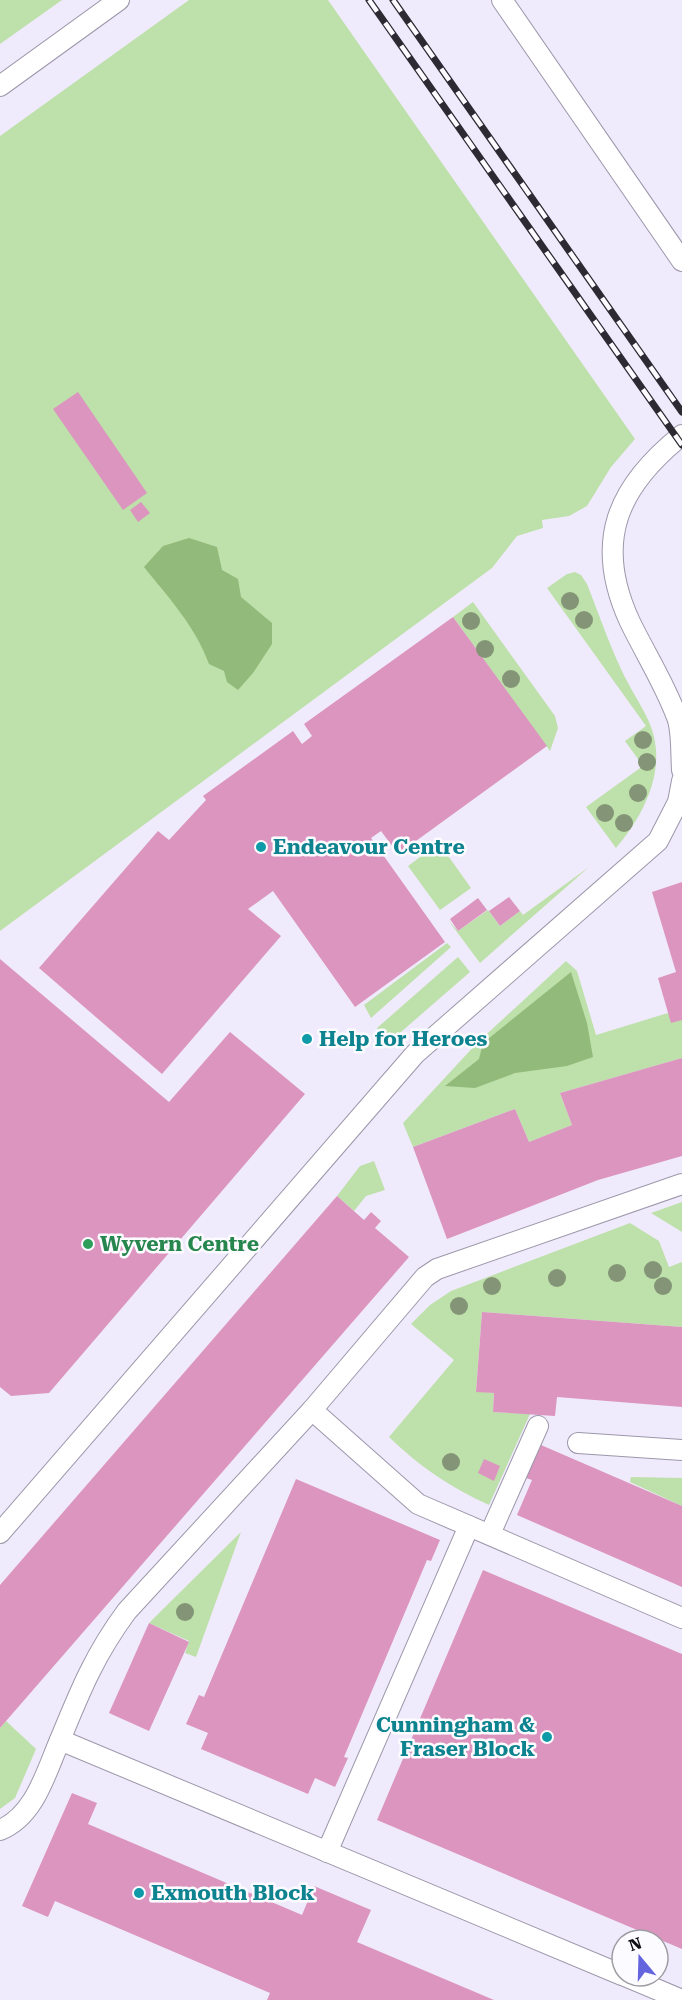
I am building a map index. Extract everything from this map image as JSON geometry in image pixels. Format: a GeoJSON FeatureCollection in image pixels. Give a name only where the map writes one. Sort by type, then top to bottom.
{"type":"FeatureCollection","features":[{"type":"Feature","properties":{"kind":"lane"},"geometry":{"type":"LineString","coordinates":[[0,86],[119,0]]}},
{"type":"Feature","properties":{"kind":"lane"},"geometry":{"type":"LineString","coordinates":[[502,0],[682,261]]}},
{"type":"Feature","properties":{"kind":"lane"},"geometry":{"type":"LineString","coordinates":[[682,435],[657,455],[636,478],[617,519],[613,543],[619,594],[679,723],[682,770]]}},
{"type":"Feature","properties":{"kind":"lane"},"geometry":{"type":"LineString","coordinates":[[0,1533],[410,1060],[648,852],[665,830],[680,803],[682,781]]}},
{"type":"Feature","properties":{"kind":"lane"},"geometry":{"type":"LineString","coordinates":[[0,1830],[22,1815],[31,1803],[88,1671],[127,1611],[312,1410],[425,1277],[437,1269],[682,1184]]}},
{"type":"Feature","properties":{"kind":"lane"},"geometry":{"type":"LineString","coordinates":[[312,1410],[418,1504],[682,1618]]}},
{"type":"Feature","properties":{"kind":"lane"},"geometry":{"type":"LineString","coordinates":[[490,1534],[538,1426]]}},
{"type":"Feature","properties":{"kind":"lane"},"geometry":{"type":"LineString","coordinates":[[579,1443],[682,1450]]}},
{"type":"Feature","properties":{"kind":"lane"},"geometry":{"type":"LineString","coordinates":[[327,1852],[468,1526]]}},
{"type":"Feature","properties":{"kind":"lane"},"geometry":{"type":"LineString","coordinates":[[60,1740],[610,1969]]}},
{"type":"Feature","properties":{"kind":"lane"},"geometry":{"type":"LineString","coordinates":[[654,1988],[682,2000]]}},
{"type":"Feature","properties":{"kind":"green space"},"geometry":{"type":"Polygon","coordinates":[[[0,0],[62,0],[0,44],[0,0]]]}},
{"type":"Feature","properties":{"kind":"green space"},"geometry":{"type":"Polygon","coordinates":[[[189,0],[328,0],[635,439],[611,467],[587,506],[569,516],[542,520],[543,528],[517,536],[492,568],[0,931],[0,136],[189,0]]]}},
{"type":"Feature","properties":{"kind":"green space"},"geometry":{"type":"Polygon","coordinates":[[[189,538],[217,547],[222,570],[238,579],[241,597],[272,623],[272,644],[253,673],[238,690],[227,682],[224,671],[209,664],[189,625],[144,567],[163,546],[189,538]]]}},
{"type":"Feature","properties":{"kind":"green space"},"geometry":{"type":"Polygon","coordinates":[[[575,572],[581,575],[587,584],[616,658],[646,715],[654,739],[655,773],[650,789],[636,821],[616,848],[586,807],[643,766],[625,741],[646,726],[547,588],[567,574],[575,572]]]}},
{"type":"Feature","properties":{"kind":"green space"},"geometry":{"type":"Polygon","coordinates":[[[473,602],[555,716],[558,728],[550,751],[453,617],[473,602]]]}},
{"type":"Feature","properties":{"kind":"green space"},"geometry":{"type":"Polygon","coordinates":[[[439,843],[471,888],[440,910],[408,866],[439,843]]]}},
{"type":"Feature","properties":{"kind":"green space"},"geometry":{"type":"Polygon","coordinates":[[[589,867],[480,963],[448,920],[458,931],[488,910],[500,926],[520,911],[523,915],[589,867]]]}},
{"type":"Feature","properties":{"kind":"green space"},"geometry":{"type":"Polygon","coordinates":[[[447,943],[451,947],[371,1018],[364,1005],[447,943]]]}},
{"type":"Feature","properties":{"kind":"green space"},"geometry":{"type":"Polygon","coordinates":[[[458,957],[470,972],[386,1045],[377,1028],[458,957]]]}},
{"type":"Feature","properties":{"kind":"green space"},"geometry":{"type":"Polygon","coordinates":[[[566,961],[577,971],[596,1035],[668,1013],[682,1020],[682,1058],[560,1093],[572,1125],[529,1142],[515,1109],[413,1147],[403,1123],[477,1043],[566,961]]]}},
{"type":"Feature","properties":{"kind":"green space"},"geometry":{"type":"Polygon","coordinates":[[[571,972],[587,1023],[593,1057],[567,1066],[515,1073],[475,1088],[445,1086],[479,1059],[483,1043],[571,972]]]}},
{"type":"Feature","properties":{"kind":"green space"},"geometry":{"type":"Polygon","coordinates":[[[374,1161],[385,1190],[366,1196],[354,1211],[337,1196],[360,1166],[374,1161]]]}},
{"type":"Feature","properties":{"kind":"green space"},"geometry":{"type":"Polygon","coordinates":[[[682,1202],[682,1232],[651,1213],[682,1202]]]}},
{"type":"Feature","properties":{"kind":"green space"},"geometry":{"type":"Polygon","coordinates":[[[630,1223],[659,1241],[669,1267],[682,1262],[682,1327],[482,1312],[476,1391],[494,1393],[493,1412],[530,1414],[489,1505],[436,1476],[389,1437],[454,1360],[411,1324],[430,1305],[451,1291],[630,1223]]]}},
{"type":"Feature","properties":{"kind":"green space"},"geometry":{"type":"Polygon","coordinates":[[[631,1477],[682,1478],[682,1506],[630,1482],[631,1477]]]}},
{"type":"Feature","properties":{"kind":"green space"},"geometry":{"type":"Polygon","coordinates":[[[241,1532],[196,1657],[185,1653],[189,1641],[149,1623],[241,1532]]]}},
{"type":"Feature","properties":{"kind":"green space"},"geometry":{"type":"Polygon","coordinates":[[[6,1721],[36,1749],[15,1798],[0,1809],[0,1728],[6,1721]]]}},
{"type":"Feature","properties":{"kind":"building"},"geometry":{"type":"Polygon","coordinates":[[[78,392],[147,493],[123,510],[53,409],[78,392]]]}},
{"type":"Feature","properties":{"kind":"building"},"geometry":{"type":"Polygon","coordinates":[[[141,502],[150,513],[138,522],[130,510],[141,502]]]}},
{"type":"Feature","properties":{"kind":"building","name":"Endeavour Centre"},"geometry":{"type":"Polygon","coordinates":[[[453,617],[547,746],[398,854],[381,831],[371,838],[445,942],[355,1007],[273,891],[248,909],[281,936],[162,1074],[39,968],[158,831],[169,840],[206,800],[203,796],[293,731],[302,744],[312,736],[304,724],[453,617]]]}},
{"type":"Feature","properties":{"kind":"building"},"geometry":{"type":"Polygon","coordinates":[[[682,882],[682,1020],[671,1023],[658,978],[676,972],[652,892],[682,882]]]}},
{"type":"Feature","properties":{"kind":"building"},"geometry":{"type":"Polygon","coordinates":[[[509,897],[520,911],[500,926],[489,911],[509,897]]]}},
{"type":"Feature","properties":{"kind":"building"},"geometry":{"type":"Polygon","coordinates":[[[478,898],[487,910],[458,931],[450,919],[478,898]]]}},
{"type":"Feature","properties":{"kind":"building","name":"Wyvern Centre"},"geometry":{"type":"Polygon","coordinates":[[[0,959],[169,1102],[230,1032],[305,1094],[49,1393],[11,1396],[0,1387],[0,959]]]}},
{"type":"Feature","properties":{"kind":"building"},"geometry":{"type":"Polygon","coordinates":[[[682,1058],[682,1156],[598,1180],[447,1239],[413,1147],[515,1109],[529,1142],[572,1125],[560,1093],[682,1058]]]}},
{"type":"Feature","properties":{"kind":"building"},"geometry":{"type":"Polygon","coordinates":[[[337,1196],[364,1220],[371,1212],[381,1221],[375,1228],[409,1257],[0,1728],[0,1585],[337,1196]]]}},
{"type":"Feature","properties":{"kind":"building"},"geometry":{"type":"Polygon","coordinates":[[[482,1312],[682,1327],[682,1407],[557,1397],[555,1416],[493,1412],[494,1393],[476,1392],[482,1312]]]}},
{"type":"Feature","properties":{"kind":"building"},"geometry":{"type":"Polygon","coordinates":[[[541,1445],[682,1506],[682,1587],[517,1515],[532,1480],[526,1478],[541,1445]]]}},
{"type":"Feature","properties":{"kind":"building"},"geometry":{"type":"Polygon","coordinates":[[[484,1459],[500,1466],[494,1481],[478,1473],[484,1459]]]}},
{"type":"Feature","properties":{"kind":"building"},"geometry":{"type":"Polygon","coordinates":[[[296,1479],[440,1540],[431,1561],[427,1560],[344,1757],[348,1758],[335,1787],[315,1778],[308,1794],[201,1749],[208,1733],[186,1724],[199,1695],[204,1697],[296,1479]]]}},
{"type":"Feature","properties":{"kind":"building","name":"Cunningham & Fraser Block"},"geometry":{"type":"Polygon","coordinates":[[[483,1570],[682,1654],[682,1949],[670,1944],[670,1928],[632,1928],[377,1820],[483,1570]]]}},
{"type":"Feature","properties":{"kind":"building"},"geometry":{"type":"Polygon","coordinates":[[[149,1623],[189,1642],[149,1731],[109,1713],[149,1623]]]}},
{"type":"Feature","properties":{"kind":"building","name":"Exmouth Block"},"geometry":{"type":"Polygon","coordinates":[[[72,1793],[97,1803],[88,1824],[302,1915],[314,1886],[371,1910],[357,1942],[494,2000],[267,2000],[270,1993],[55,1901],[48,1917],[22,1906],[72,1793]]]}},
{"type":"Feature","properties":{"kind":"railway"},"geometry":{"type":"LineString","coordinates":[[369,0],[682,445]]}},
{"type":"Feature","properties":{"kind":"railway"},"geometry":{"type":"LineString","coordinates":[[393,0],[682,412]]}},
{"type":"Feature","properties":{"kind":"place","name":"Endeavour Centre"},"geometry":{"type":"Point","coordinates":[261,847]}},
{"type":"Feature","properties":{"kind":"place","name":"Help for Heroes"},"geometry":{"type":"Point","coordinates":[307,1039]}},
{"type":"Feature","properties":{"kind":"place","name":"Wyvern Centre"},"geometry":{"type":"Point","coordinates":[88,1244]}},
{"type":"Feature","properties":{"kind":"place","name":"Cunningham & Fraser Block"},"geometry":{"type":"Point","coordinates":[547,1737]}},
{"type":"Feature","properties":{"kind":"place","name":"Exmouth Block"},"geometry":{"type":"Point","coordinates":[139,1893]}}]}
